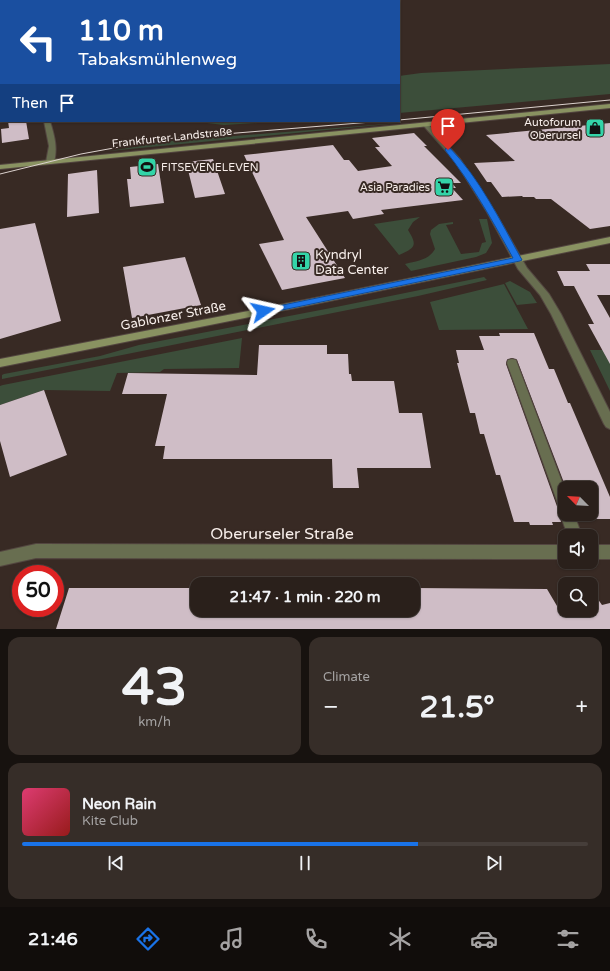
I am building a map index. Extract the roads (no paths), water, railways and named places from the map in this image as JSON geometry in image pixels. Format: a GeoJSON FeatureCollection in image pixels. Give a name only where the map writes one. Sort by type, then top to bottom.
{"type":"FeatureCollection","features":[{"type":"Feature","properties":{"kind":"main road","name":"Frankfurter Landstraße"},"geometry":{"type":"LineString","coordinates":[[0,167],[610,106]]}},
{"type":"Feature","properties":{"kind":"main road","name":"Gablonzer Straße"},"geometry":{"type":"LineString","coordinates":[[0,363],[310,302],[610,240]]}},
{"type":"Feature","properties":{"kind":"street"},"geometry":{"type":"LineString","coordinates":[[47,122],[53,145],[50,162]]}},
{"type":"Feature","properties":{"kind":"street"},"geometry":{"type":"LineString","coordinates":[[425,124],[458,160],[491,212],[523,270],[544,294],[556,314],[610,424]]}},
{"type":"Feature","properties":{"kind":"street"},"geometry":{"type":"LineString","coordinates":[[512,363],[558,489]]}},
{"type":"Feature","properties":{"kind":"street","name":"Oberurseler Straße"},"geometry":{"type":"LineString","coordinates":[[0,559],[36,551],[558,552]]}},
{"type":"Feature","properties":{"kind":"street"},"geometry":{"type":"LineString","coordinates":[[598,552],[610,552]]}},
{"type":"Feature","properties":{"kind":"tram line"},"geometry":{"type":"LineString","coordinates":[[400,120],[610,100]]}},
{"type":"Feature","properties":{"kind":"tram line"},"geometry":{"type":"LineString","coordinates":[[0,174],[81,154],[163,139],[372,122]]}},
{"type":"Feature","properties":{"kind":"place","name":"Autoforum Oberursel"},"geometry":{"type":"Point","coordinates":[595,128]}},
{"type":"Feature","properties":{"kind":"place","name":"FITSEVENELEVEN"},"geometry":{"type":"Point","coordinates":[147,167]}},
{"type":"Feature","properties":{"kind":"place","name":"Asia Paradies"},"geometry":{"type":"Point","coordinates":[444,187]}},
{"type":"Feature","properties":{"kind":"place","name":"Kyndryl Data Center"},"geometry":{"type":"Point","coordinates":[301,261]}}]}
